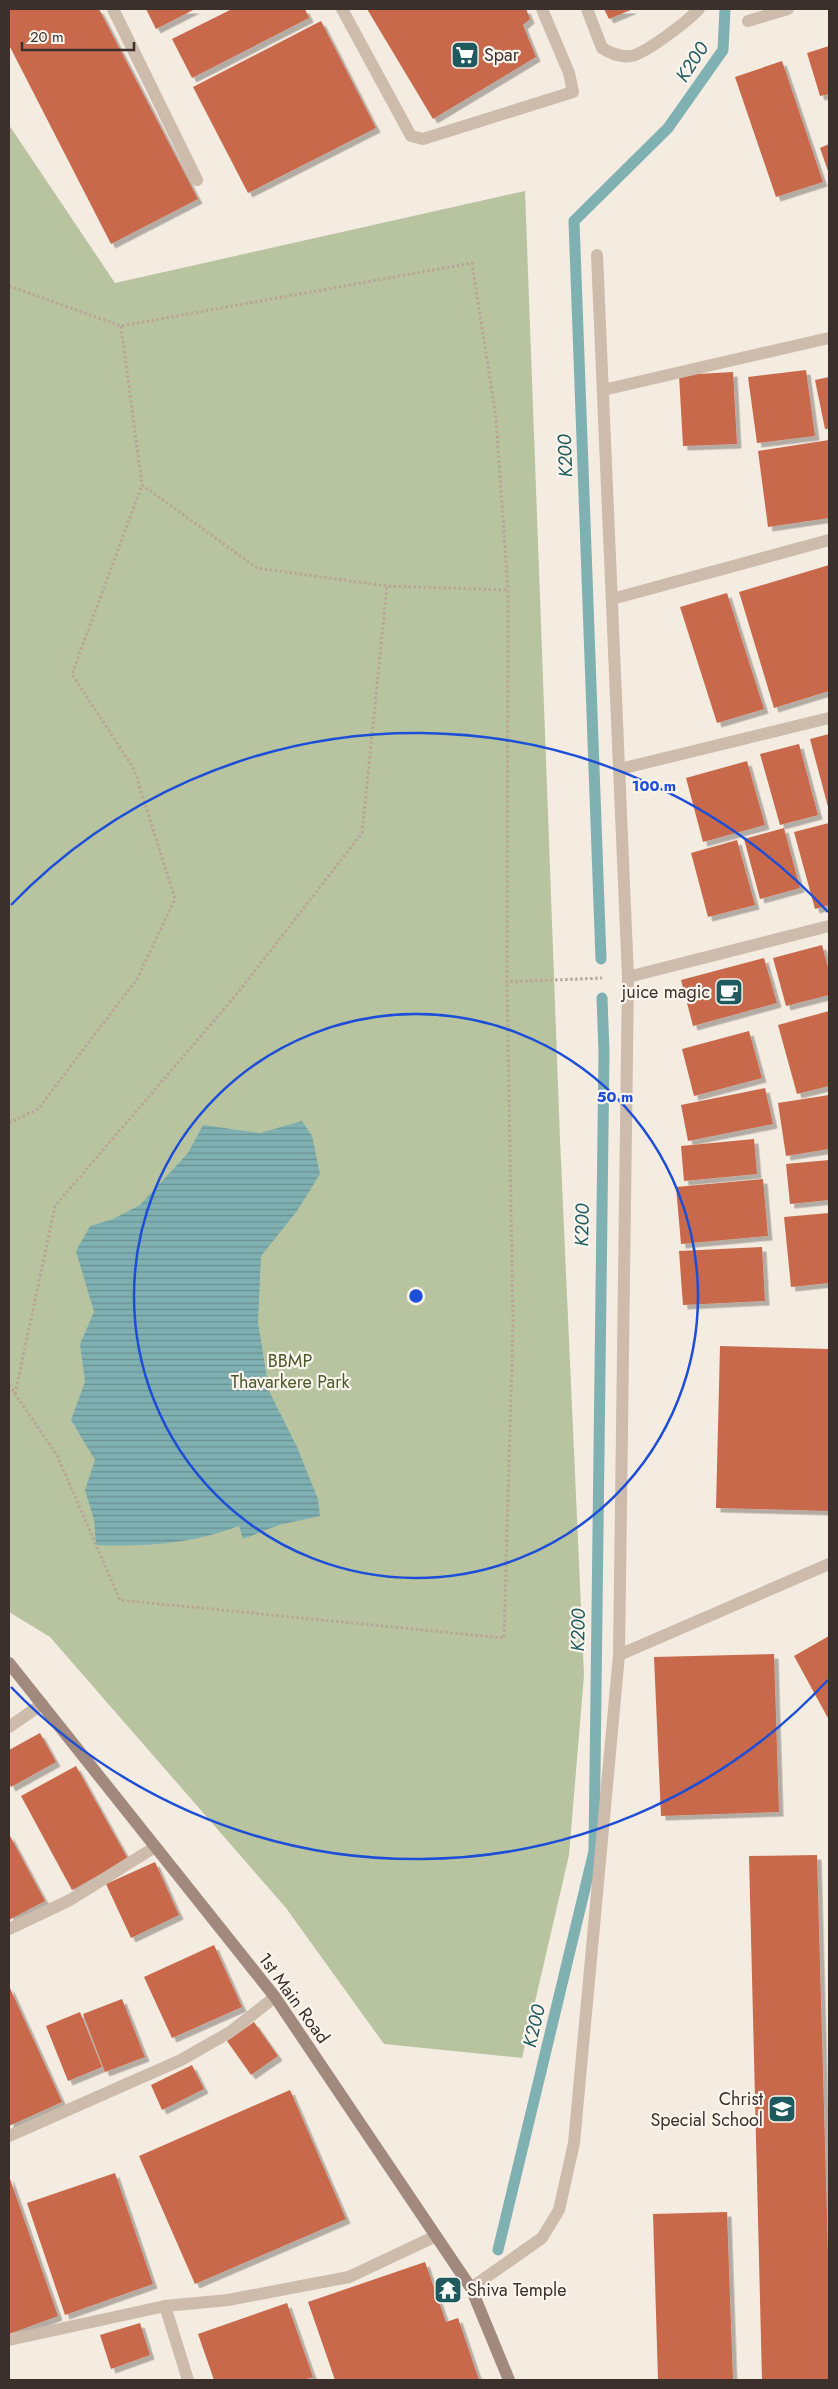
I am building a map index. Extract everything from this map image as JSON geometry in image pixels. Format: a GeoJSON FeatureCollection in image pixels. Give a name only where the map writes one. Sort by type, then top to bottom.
{"type":"FeatureCollection","features":[{"type":"Feature","properties":{"kind":"street"},"geometry":{"type":"LineString","coordinates":[[113,9],[197,180]]}},
{"type":"Feature","properties":{"kind":"street"},"geometry":{"type":"LineString","coordinates":[[342,9],[411,136],[423,139],[573,92],[569,73],[542,9]]}},
{"type":"Feature","properties":{"kind":"street"},"geometry":{"type":"LineString","coordinates":[[587,9],[602,48],[616,56],[635,55],[687,22],[699,9]]}},
{"type":"Feature","properties":{"kind":"street"},"geometry":{"type":"LineString","coordinates":[[748,21],[788,9]]}},
{"type":"Feature","properties":{"kind":"street"},"geometry":{"type":"LineString","coordinates":[[471,2288],[542,2238],[559,2210],[574,2143],[619,1655],[628,977],[597,255]]}},
{"type":"Feature","properties":{"kind":"street"},"geometry":{"type":"LineString","coordinates":[[603,390],[829,338]]}},
{"type":"Feature","properties":{"kind":"street"},"geometry":{"type":"LineString","coordinates":[[612,599],[829,540]]}},
{"type":"Feature","properties":{"kind":"street"},"geometry":{"type":"LineString","coordinates":[[620,769],[829,718]]}},
{"type":"Feature","properties":{"kind":"street"},"geometry":{"type":"LineString","coordinates":[[628,977],[829,926]]}},
{"type":"Feature","properties":{"kind":"street"},"geometry":{"type":"LineString","coordinates":[[619,1655],[829,1564]]}},
{"type":"Feature","properties":{"kind":"street","name":"1st Main Road"},"geometry":{"type":"LineString","coordinates":[[9,1663],[275,1997],[471,2288],[509,2380]]}},
{"type":"Feature","properties":{"kind":"street"},"geometry":{"type":"LineString","coordinates":[[9,1727],[42,1704]]}},
{"type":"Feature","properties":{"kind":"street"},"geometry":{"type":"LineString","coordinates":[[9,1929],[70,1900],[155,1847]]}},
{"type":"Feature","properties":{"kind":"street"},"geometry":{"type":"LineString","coordinates":[[9,2136],[182,2060],[230,2032],[275,1997]]}},
{"type":"Feature","properties":{"kind":"street"},"geometry":{"type":"LineString","coordinates":[[9,2340],[166,2306],[228,2300],[350,2277],[436,2236]]}},
{"type":"Feature","properties":{"kind":"street"},"geometry":{"type":"LineString","coordinates":[[166,2306],[188,2380]]}},
{"type":"Feature","properties":{"kind":"path"},"geometry":{"type":"LineString","coordinates":[[9,286],[122,326],[472,263],[496,418],[508,590],[507,982],[513,1324],[504,1638],[120,1600],[57,1454],[9,1385]]}},
{"type":"Feature","properties":{"kind":"path"},"geometry":{"type":"LineString","coordinates":[[9,1124],[38,1109],[137,979],[175,899],[134,770],[72,674],[142,485],[122,326]]}},
{"type":"Feature","properties":{"kind":"path"},"geometry":{"type":"LineString","coordinates":[[142,485],[258,568],[387,586],[508,590]]}},
{"type":"Feature","properties":{"kind":"path"},"geometry":{"type":"LineString","coordinates":[[15,1394],[55,1206],[236,995],[362,834],[387,586]]}},
{"type":"Feature","properties":{"kind":"path"},"geometry":{"type":"LineString","coordinates":[[507,982],[628,977]]}},
{"type":"Feature","properties":{"kind":"green space","name":"BBMP Thavarkere Park"},"geometry":{"type":"Polygon","coordinates":[[[9,125],[115,283],[525,191],[560,1139],[584,1675],[569,1855],[522,2058],[384,2044],[286,1908],[50,1637],[9,1612],[9,125]]]}},
{"type":"Feature","properties":{"kind":"water"},"geometry":{"type":"Polygon","coordinates":[[[302,1121],[312,1136],[320,1174],[297,1211],[261,1256],[258,1322],[269,1391],[297,1447],[318,1499],[320,1516],[279,1525],[243,1539],[239,1526],[204,1537],[168,1543],[96,1545],[94,1520],[85,1490],[95,1460],[71,1420],[85,1382],[80,1344],[94,1312],[76,1251],[90,1226],[113,1219],[140,1205],[188,1153],[203,1125],[260,1133],[302,1121]]]}},
{"type":"Feature","properties":{"kind":"building"},"geometry":{"type":"Polygon","coordinates":[[[9,9],[99,9],[198,199],[111,244],[9,45],[9,9]]]}},
{"type":"Feature","properties":{"kind":"building"},"geometry":{"type":"Polygon","coordinates":[[[146,9],[195,9],[156,29],[146,9]]]}},
{"type":"Feature","properties":{"kind":"building"},"geometry":{"type":"Polygon","coordinates":[[[232,9],[305,9],[309,18],[192,78],[172,39],[232,9]]]}},
{"type":"Feature","properties":{"kind":"building"},"geometry":{"type":"Polygon","coordinates":[[[367,9],[526,9],[530,19],[523,25],[536,57],[433,119],[367,9]]]}},
{"type":"Feature","properties":{"kind":"building"},"geometry":{"type":"Polygon","coordinates":[[[604,9],[633,9],[609,19],[604,9]]]}},
{"type":"Feature","properties":{"kind":"building"},"geometry":{"type":"Polygon","coordinates":[[[321,21],[376,128],[248,193],[193,87],[321,21]]]}},
{"type":"Feature","properties":{"kind":"building"},"geometry":{"type":"Polygon","coordinates":[[[829,46],[829,94],[820,96],[807,53],[829,46]]]}},
{"type":"Feature","properties":{"kind":"building"},"geometry":{"type":"Polygon","coordinates":[[[782,61],[823,182],[776,197],[735,77],[782,61]]]}},
{"type":"Feature","properties":{"kind":"building"},"geometry":{"type":"Polygon","coordinates":[[[829,144],[829,174],[820,148],[829,144]]]}},
{"type":"Feature","properties":{"kind":"building"},"geometry":{"type":"Polygon","coordinates":[[[806,370],[815,436],[757,443],[748,377],[806,370]]]}},
{"type":"Feature","properties":{"kind":"building"},"geometry":{"type":"Polygon","coordinates":[[[733,372],[737,444],[683,446],[679,375],[733,372]]]}},
{"type":"Feature","properties":{"kind":"building"},"geometry":{"type":"Polygon","coordinates":[[[829,377],[829,429],[825,429],[815,380],[829,377]]]}},
{"type":"Feature","properties":{"kind":"building"},"geometry":{"type":"Polygon","coordinates":[[[829,440],[829,518],[768,527],[758,451],[829,440]]]}},
{"type":"Feature","properties":{"kind":"building"},"geometry":{"type":"Polygon","coordinates":[[[829,565],[829,691],[774,708],[739,592],[829,565]]]}},
{"type":"Feature","properties":{"kind":"building"},"geometry":{"type":"Polygon","coordinates":[[[727,593],[764,709],[717,723],[680,607],[727,593]]]}},
{"type":"Feature","properties":{"kind":"building"},"geometry":{"type":"Polygon","coordinates":[[[829,734],[829,806],[828,807],[810,739],[829,734]]]}},
{"type":"Feature","properties":{"kind":"building"},"geometry":{"type":"Polygon","coordinates":[[[799,744],[818,815],[780,825],[760,754],[799,744]]]}},
{"type":"Feature","properties":{"kind":"building"},"geometry":{"type":"Polygon","coordinates":[[[747,761],[765,825],[703,842],[686,778],[747,761]]]}},
{"type":"Feature","properties":{"kind":"building"},"geometry":{"type":"Polygon","coordinates":[[[829,823],[829,905],[815,909],[794,832],[829,823]]]}},
{"type":"Feature","properties":{"kind":"building"},"geometry":{"type":"Polygon","coordinates":[[[784,828],[800,888],[760,899],[744,839],[784,828]]]}},
{"type":"Feature","properties":{"kind":"building"},"geometry":{"type":"Polygon","coordinates":[[[737,840],[755,905],[708,917],[691,853],[737,840]]]}},
{"type":"Feature","properties":{"kind":"building"},"geometry":{"type":"Polygon","coordinates":[[[822,945],[829,971],[829,995],[786,1006],[773,958],[822,945]]]}},
{"type":"Feature","properties":{"kind":"building","name":"juice magic"},"geometry":{"type":"Polygon","coordinates":[[[764,958],[777,1003],[693,1026],[681,980],[764,958]]]}},
{"type":"Feature","properties":{"kind":"building"},"geometry":{"type":"Polygon","coordinates":[[[829,1011],[829,1086],[797,1094],[778,1025],[829,1011]]]}},
{"type":"Feature","properties":{"kind":"building"},"geometry":{"type":"Polygon","coordinates":[[[749,1031],[762,1078],[694,1096],[682,1049],[749,1031]]]}},
{"type":"Feature","properties":{"kind":"building"},"geometry":{"type":"Polygon","coordinates":[[[765,1088],[773,1124],[688,1141],[681,1105],[765,1088]]]}},
{"type":"Feature","properties":{"kind":"building"},"geometry":{"type":"Polygon","coordinates":[[[829,1095],[829,1149],[786,1156],[778,1103],[829,1095]]]}},
{"type":"Feature","properties":{"kind":"building"},"geometry":{"type":"Polygon","coordinates":[[[754,1139],[757,1174],[684,1181],[681,1146],[754,1139]]]}},
{"type":"Feature","properties":{"kind":"building"},"geometry":{"type":"Polygon","coordinates":[[[829,1160],[829,1200],[790,1204],[786,1164],[829,1160]]]}},
{"type":"Feature","properties":{"kind":"building"},"geometry":{"type":"Polygon","coordinates":[[[763,1179],[768,1236],[681,1244],[676,1187],[763,1179]]]}},
{"type":"Feature","properties":{"kind":"building"},"geometry":{"type":"Polygon","coordinates":[[[829,1213],[829,1283],[791,1287],[784,1217],[829,1213]]]}},
{"type":"Feature","properties":{"kind":"building"},"geometry":{"type":"Polygon","coordinates":[[[762,1247],[765,1301],[683,1305],[679,1251],[762,1247]]]}},
{"type":"Feature","properties":{"kind":"building"},"geometry":{"type":"Polygon","coordinates":[[[720,1346],[829,1349],[829,1511],[716,1508],[720,1346]]]}},
{"type":"Feature","properties":{"kind":"building"},"geometry":{"type":"Polygon","coordinates":[[[829,1636],[829,1720],[794,1656],[829,1636]]]}},
{"type":"Feature","properties":{"kind":"building"},"geometry":{"type":"Polygon","coordinates":[[[774,1654],[779,1812],[661,1816],[654,1657],[774,1654]]]}},
{"type":"Feature","properties":{"kind":"building"},"geometry":{"type":"Polygon","coordinates":[[[40,1733],[56,1762],[11,1787],[9,1783],[9,1750],[40,1733]]]}},
{"type":"Feature","properties":{"kind":"building"},"geometry":{"type":"Polygon","coordinates":[[[76,1766],[128,1859],[72,1890],[21,1796],[76,1766]]]}},
{"type":"Feature","properties":{"kind":"building"},"geometry":{"type":"Polygon","coordinates":[[[9,1834],[45,1901],[9,1920],[9,1834]]]}},
{"type":"Feature","properties":{"kind":"building","name":"Christ Special School"},"geometry":{"type":"Polygon","coordinates":[[[817,1855],[829,2289],[829,2380],[762,2380],[749,1856],[817,1855]]]}},
{"type":"Feature","properties":{"kind":"building"},"geometry":{"type":"Polygon","coordinates":[[[155,1862],[179,1915],[131,1938],[106,1884],[155,1862]]]}},
{"type":"Feature","properties":{"kind":"building"},"geometry":{"type":"Polygon","coordinates":[[[214,1945],[242,2007],[172,2038],[144,1977],[214,1945]]]}},
{"type":"Feature","properties":{"kind":"building"},"geometry":{"type":"Polygon","coordinates":[[[9,1986],[62,2102],[9,2126],[9,1986]]]}},
{"type":"Feature","properties":{"kind":"building"},"geometry":{"type":"Polygon","coordinates":[[[122,1999],[145,2057],[105,2072],[83,2014],[122,1999]]]}},
{"type":"Feature","properties":{"kind":"building"},"geometry":{"type":"Polygon","coordinates":[[[80,2012],[102,2067],[68,2081],[46,2026],[80,2012]]]}},
{"type":"Feature","properties":{"kind":"building"},"geometry":{"type":"Polygon","coordinates":[[[254,2022],[278,2056],[251,2075],[227,2041],[254,2022]]]}},
{"type":"Feature","properties":{"kind":"building"},"geometry":{"type":"Polygon","coordinates":[[[192,2065],[204,2089],[162,2110],[151,2085],[192,2065]]]}},
{"type":"Feature","properties":{"kind":"building"},"geometry":{"type":"Polygon","coordinates":[[[290,2090],[346,2219],[195,2284],[139,2156],[290,2090]]]}},
{"type":"Feature","properties":{"kind":"building"},"geometry":{"type":"Polygon","coordinates":[[[115,2173],[153,2284],[65,2315],[27,2203],[115,2173]]]}},
{"type":"Feature","properties":{"kind":"building"},"geometry":{"type":"Polygon","coordinates":[[[9,2176],[58,2316],[9,2334],[9,2176]]]}},
{"type":"Feature","properties":{"kind":"building"},"geometry":{"type":"Polygon","coordinates":[[[727,2212],[733,2380],[658,2380],[653,2214],[727,2212]]]}},
{"type":"Feature","properties":{"kind":"building"},"geometry":{"type":"Polygon","coordinates":[[[425,2262],[446,2322],[458,2318],[479,2380],[335,2380],[308,2302],[425,2262]]]}},
{"type":"Feature","properties":{"kind":"building"},"geometry":{"type":"Polygon","coordinates":[[[287,2303],[313,2377],[303,2380],[214,2380],[198,2334],[287,2303]]]}},
{"type":"Feature","properties":{"kind":"building"},"geometry":{"type":"Polygon","coordinates":[[[140,2323],[150,2355],[111,2369],[100,2335],[140,2323]]]}},
{"type":"Feature","properties":{"kind":"waterway","name":"K200"},"geometry":{"type":"LineString","coordinates":[[601,959],[574,221],[668,128],[723,50],[725,9]]}},
{"type":"Feature","properties":{"kind":"waterway","name":"K200"},"geometry":{"type":"LineString","coordinates":[[498,2250],[594,1851],[604,1052],[602,998]]}},
{"type":"Feature","properties":{"kind":"place","name":"Spar"},"geometry":{"type":"Point","coordinates":[465,55]}},
{"type":"Feature","properties":{"kind":"place","name":"juice magic"},"geometry":{"type":"Point","coordinates":[729,992]}},
{"type":"Feature","properties":{"kind":"place","name":"Christ Special School"},"geometry":{"type":"Point","coordinates":[782,2109]}},
{"type":"Feature","properties":{"kind":"place","name":"Shiva Temple"},"geometry":{"type":"Point","coordinates":[448,2290]}}]}
